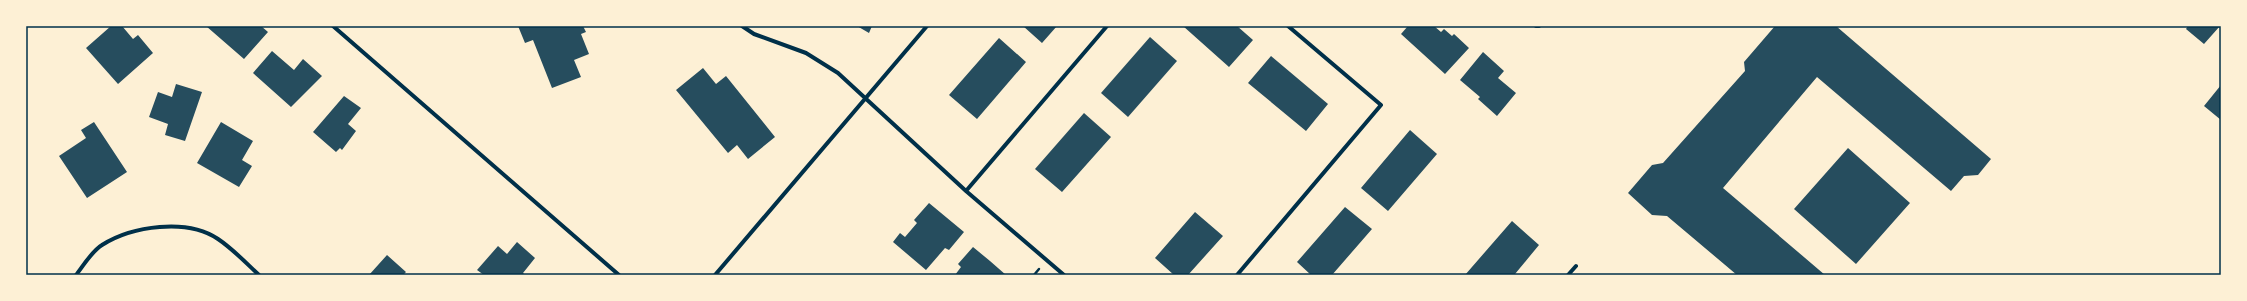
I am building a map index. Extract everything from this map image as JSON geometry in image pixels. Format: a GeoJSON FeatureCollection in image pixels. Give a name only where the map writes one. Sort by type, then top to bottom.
{"type":"FeatureCollection","features":[{"type":"Feature","properties":{"kind":"street"},"geometry":{"type":"LineString","coordinates":[[334,26],[619,275]]}},
{"type":"Feature","properties":{"kind":"street"},"geometry":{"type":"LineString","coordinates":[[742,26],[754,34],[806,53],[838,74],[864,100],[966,191],[1064,275]]}},
{"type":"Feature","properties":{"kind":"street"},"geometry":{"type":"LineString","coordinates":[[715,275],[928,26]]}},
{"type":"Feature","properties":{"kind":"street"},"geometry":{"type":"LineString","coordinates":[[966,191],[1107,26]]}},
{"type":"Feature","properties":{"kind":"street"},"geometry":{"type":"LineString","coordinates":[[1237,275],[1380,105],[1288,26]]}},
{"type":"Feature","properties":{"kind":"street"},"geometry":{"type":"LineString","coordinates":[[76,275],[101,246],[135,231],[158,226],[191,229],[217,238],[259,275]]}},
{"type":"Feature","properties":{"kind":"street"},"geometry":{"type":"LineString","coordinates":[[1568,275],[1576,266]]}},
{"type":"Feature","properties":{"kind":"building"},"geometry":{"type":"Polygon","coordinates":[[[111,26],[122,26],[133,39],[138,35],[153,53],[118,84],[86,48],[111,26]]]}},
{"type":"Feature","properties":{"kind":"building"},"geometry":{"type":"Polygon","coordinates":[[[206,26],[261,26],[268,32],[244,59],[206,26]]]}},
{"type":"Feature","properties":{"kind":"building"},"geometry":{"type":"Polygon","coordinates":[[[518,26],[583,26],[586,32],[581,34],[589,54],[574,60],[581,77],[552,88],[533,40],[525,43],[518,26]]]}},
{"type":"Feature","properties":{"kind":"building"},"geometry":{"type":"Polygon","coordinates":[[[857,26],[872,26],[869,33],[857,26]]]}},
{"type":"Feature","properties":{"kind":"building"},"geometry":{"type":"Polygon","coordinates":[[[1023,26],[1057,26],[1042,43],[1023,26]]]}},
{"type":"Feature","properties":{"kind":"building"},"geometry":{"type":"Polygon","coordinates":[[[1183,26],[1237,26],[1253,40],[1229,67],[1183,26]]]}},
{"type":"Feature","properties":{"kind":"building"},"geometry":{"type":"Polygon","coordinates":[[[1408,26],[1434,26],[1441,32],[1444,29],[1452,36],[1454,34],[1469,48],[1445,74],[1401,34],[1408,26]]]}},
{"type":"Feature","properties":{"kind":"building"},"geometry":{"type":"Polygon","coordinates":[[[1775,26],[1836,26],[1991,159],[1978,175],[1964,176],[1951,191],[1817,77],[1723,188],[1825,275],[1737,275],[1667,216],[1652,215],[1628,193],[1652,165],[1663,163],[1745,71],[1744,62],[1775,26]]]}},
{"type":"Feature","properties":{"kind":"building"},"geometry":{"type":"Polygon","coordinates":[[[2188,26],[2220,26],[2204,44],[2186,29],[2188,26]]]}},
{"type":"Feature","properties":{"kind":"building"},"geometry":{"type":"Polygon","coordinates":[[[1150,37],[1177,61],[1128,117],[1101,93],[1150,37]]]}},
{"type":"Feature","properties":{"kind":"building"},"geometry":{"type":"Polygon","coordinates":[[[999,38],[1026,62],[977,119],[949,95],[999,38]]]}},
{"type":"Feature","properties":{"kind":"building"},"geometry":{"type":"Polygon","coordinates":[[[272,51],[294,70],[303,59],[322,76],[291,107],[253,73],[272,51]]]}},
{"type":"Feature","properties":{"kind":"building"},"geometry":{"type":"Polygon","coordinates":[[[1483,52],[1504,71],[1498,78],[1516,93],[1497,116],[1478,99],[1480,97],[1460,80],[1483,52]]]}},
{"type":"Feature","properties":{"kind":"building"},"geometry":{"type":"Polygon","coordinates":[[[1271,56],[1328,104],[1306,131],[1248,83],[1271,56]]]}},
{"type":"Feature","properties":{"kind":"building"},"geometry":{"type":"Polygon","coordinates":[[[703,68],[716,84],[726,76],[775,137],[748,159],[737,145],[728,153],[676,90],[703,68]]]}},
{"type":"Feature","properties":{"kind":"building"},"geometry":{"type":"Polygon","coordinates":[[[176,84],[202,92],[185,141],[165,135],[168,124],[149,117],[158,92],[172,97],[176,84]]]}},
{"type":"Feature","properties":{"kind":"building"},"geometry":{"type":"Polygon","coordinates":[[[2221,85],[2221,120],[2204,106],[2221,85]]]}},
{"type":"Feature","properties":{"kind":"building"},"geometry":{"type":"Polygon","coordinates":[[[344,96],[361,108],[348,124],[356,131],[342,150],[340,148],[336,152],[313,132],[344,96]]]}},
{"type":"Feature","properties":{"kind":"building"},"geometry":{"type":"Polygon","coordinates":[[[1084,113],[1111,137],[1062,192],[1035,169],[1084,113]]]}},
{"type":"Feature","properties":{"kind":"building"},"geometry":{"type":"Polygon","coordinates":[[[94,122],[127,172],[87,198],[59,156],[86,138],[81,130],[94,122]]]}},
{"type":"Feature","properties":{"kind":"building"},"geometry":{"type":"Polygon","coordinates":[[[221,122],[253,141],[242,160],[252,166],[239,187],[197,163],[221,122]]]}},
{"type":"Feature","properties":{"kind":"building"},"geometry":{"type":"Polygon","coordinates":[[[1410,130],[1437,154],[1388,211],[1361,188],[1410,130]]]}},
{"type":"Feature","properties":{"kind":"building"},"geometry":{"type":"Polygon","coordinates":[[[1848,148],[1910,203],[1856,264],[1794,209],[1848,148]]]}},
{"type":"Feature","properties":{"kind":"building"},"geometry":{"type":"Polygon","coordinates":[[[929,203],[964,232],[949,250],[945,248],[926,270],[893,242],[900,233],[905,237],[917,223],[914,220],[929,203]]]}},
{"type":"Feature","properties":{"kind":"building"},"geometry":{"type":"Polygon","coordinates":[[[1345,207],[1372,229],[1332,275],[1311,275],[1297,262],[1345,207]]]}},
{"type":"Feature","properties":{"kind":"building"},"geometry":{"type":"Polygon","coordinates":[[[1195,212],[1223,236],[1188,275],[1174,275],[1155,258],[1195,212]]]}},
{"type":"Feature","properties":{"kind":"building"},"geometry":{"type":"Polygon","coordinates":[[[1512,221],[1539,245],[1515,274],[1465,275],[1512,221]]]}},
{"type":"Feature","properties":{"kind":"building"},"geometry":{"type":"Polygon","coordinates":[[[517,242],[535,258],[523,273],[525,275],[484,275],[477,270],[498,246],[507,254],[517,242]]]}},
{"type":"Feature","properties":{"kind":"building"},"geometry":{"type":"Polygon","coordinates":[[[973,247],[1006,275],[955,275],[961,267],[958,264],[973,247]]]}},
{"type":"Feature","properties":{"kind":"building"},"geometry":{"type":"Polygon","coordinates":[[[387,255],[406,272],[403,275],[369,275],[387,255]]]}}]}
